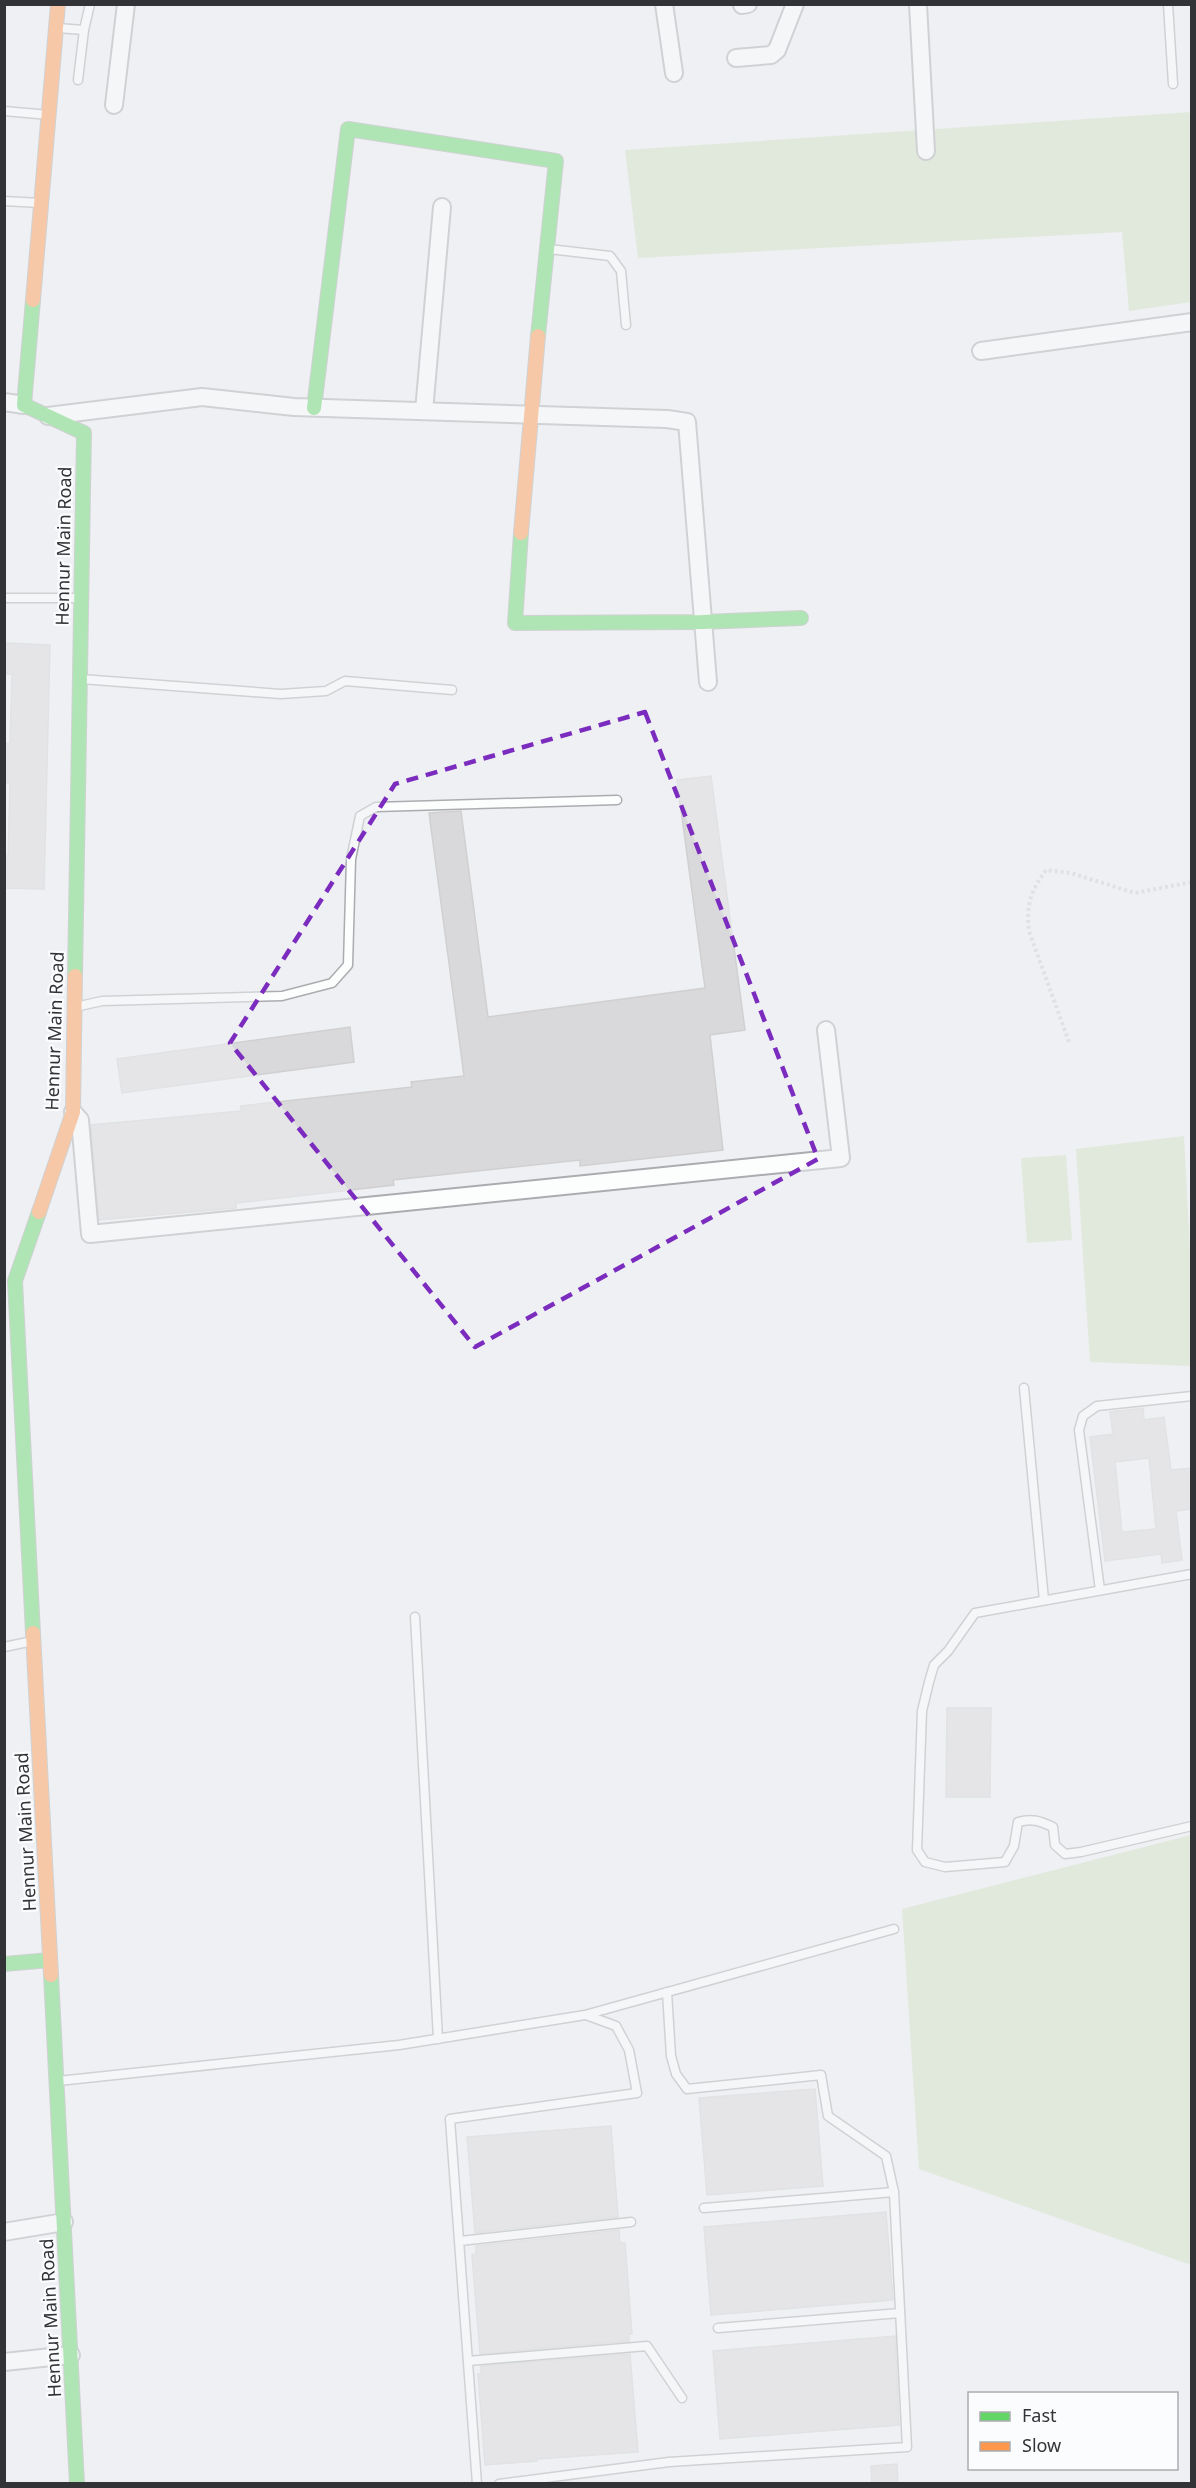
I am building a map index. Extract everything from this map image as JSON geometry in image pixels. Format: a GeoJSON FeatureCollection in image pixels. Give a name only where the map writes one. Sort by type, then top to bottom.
{"type":"FeatureCollection","features":[{"type":"Feature","properties":{"kind":"main road"},"geometry":{"type":"LineString","coordinates":[[24,405],[58,4]]}},
{"type":"Feature","properties":{"kind":"main road"},"geometry":{"type":"LineString","coordinates":[[314,408],[348,129],[556,161],[531,415],[515,623],[703,622],[801,618]]}},
{"type":"Feature","properties":{"kind":"main road","name":"Hennur Main Road"},"geometry":{"type":"LineString","coordinates":[[24,405],[84,433],[73,1112],[15,1281],[77,2484]]}},
{"type":"Feature","properties":{"kind":"main road"},"geometry":{"type":"LineString","coordinates":[[4,1964],[51,1960]]}},
{"type":"Feature","properties":{"kind":"street"},"geometry":{"type":"LineString","coordinates":[[114,105],[126,4]]}},
{"type":"Feature","properties":{"kind":"street"},"geometry":{"type":"LineString","coordinates":[[664,4],[674,73]]}},
{"type":"Feature","properties":{"kind":"street"},"geometry":{"type":"LineString","coordinates":[[736,58],[771,55],[777,50],[795,4]]}},
{"type":"Feature","properties":{"kind":"street"},"geometry":{"type":"LineString","coordinates":[[918,4],[926,151]]}},
{"type":"Feature","properties":{"kind":"street"},"geometry":{"type":"LineString","coordinates":[[424,411],[442,207]]}},
{"type":"Feature","properties":{"kind":"street"},"geometry":{"type":"LineString","coordinates":[[981,351],[1191,322]]}},
{"type":"Feature","properties":{"kind":"street"},"geometry":{"type":"LineString","coordinates":[[47,416],[202,397],[314,408],[667,419],[687,422],[708,682]]}},
{"type":"Feature","properties":{"kind":"street"},"geometry":{"type":"LineString","coordinates":[[4,402],[24,405]]}},
{"type":"Feature","properties":{"kind":"street"},"geometry":{"type":"LineString","coordinates":[[73,1112],[80,1120],[90,1234],[841,1158],[826,1030]]}},
{"type":"Feature","properties":{"kind":"street"},"geometry":{"type":"LineString","coordinates":[[4,2232],[64,2222]]}},
{"type":"Feature","properties":{"kind":"street"},"geometry":{"type":"LineString","coordinates":[[4,2362],[70,2355]]}},
{"type":"Feature","properties":{"kind":"lane"},"geometry":{"type":"LineString","coordinates":[[78,80],[84,30],[90,4]]}},
{"type":"Feature","properties":{"kind":"lane"},"geometry":{"type":"LineString","coordinates":[[1168,4],[1173,84]]}},
{"type":"Feature","properties":{"kind":"lane"},"geometry":{"type":"LineString","coordinates":[[56,28],[84,30]]}},
{"type":"Feature","properties":{"kind":"lane"},"geometry":{"type":"LineString","coordinates":[[4,111],[49,115]]}},
{"type":"Feature","properties":{"kind":"lane"},"geometry":{"type":"LineString","coordinates":[[4,201],[42,203]]}},
{"type":"Feature","properties":{"kind":"lane"},"geometry":{"type":"LineString","coordinates":[[547,249],[610,256],[621,271],[626,325]]}},
{"type":"Feature","properties":{"kind":"lane"},"geometry":{"type":"LineString","coordinates":[[4,598],[81,598]]}},
{"type":"Feature","properties":{"kind":"lane"},"geometry":{"type":"LineString","coordinates":[[80,679],[281,694],[326,691],[345,681],[452,690]]}},
{"type":"Feature","properties":{"kind":"lane"},"geometry":{"type":"LineString","coordinates":[[75,1007],[102,1001],[282,996],[332,983],[348,965],[351,859],[360,816],[376,807],[617,800]]}},
{"type":"Feature","properties":{"kind":"lane"},"geometry":{"type":"LineString","coordinates":[[1024,1388],[1044,1600]]}},
{"type":"Feature","properties":{"kind":"lane"},"geometry":{"type":"LineString","coordinates":[[1100,1590],[1079,1430],[1083,1416],[1097,1406],[1191,1396]]}},
{"type":"Feature","properties":{"kind":"lane"},"geometry":{"type":"LineString","coordinates":[[1191,1574],[975,1613],[948,1651],[934,1665],[922,1711],[917,1850],[925,1862],[945,1867],[1005,1862],[1014,1846],[1018,1822],[1028,1820],[1039,1820],[1053,1827],[1055,1845],[1065,1854],[1191,1826]]}},
{"type":"Feature","properties":{"kind":"lane"},"geometry":{"type":"LineString","coordinates":[[415,1617],[438,2039]]}},
{"type":"Feature","properties":{"kind":"lane"},"geometry":{"type":"LineString","coordinates":[[4,1647],[34,1641]]}},
{"type":"Feature","properties":{"kind":"lane"},"geometry":{"type":"LineString","coordinates":[[57,2081],[399,2045],[585,2015],[894,1929]]}},
{"type":"Feature","properties":{"kind":"lane"},"geometry":{"type":"LineString","coordinates":[[499,2484],[669,2462],[907,2447],[894,2192],[886,2156],[828,2116],[821,2075],[687,2089],[676,2074],[671,2056],[667,1992]]}},
{"type":"Feature","properties":{"kind":"lane"},"geometry":{"type":"LineString","coordinates":[[477,2484],[450,2118],[637,2093],[629,2050],[616,2026],[585,2015]]}},
{"type":"Feature","properties":{"kind":"lane"},"geometry":{"type":"LineString","coordinates":[[704,2208],[894,2192]]}},
{"type":"Feature","properties":{"kind":"lane"},"geometry":{"type":"LineString","coordinates":[[460,2241],[632,2222]]}},
{"type":"Feature","properties":{"kind":"lane"},"geometry":{"type":"LineString","coordinates":[[718,2328],[900,2313]]}},
{"type":"Feature","properties":{"kind":"lane"},"geometry":{"type":"LineString","coordinates":[[468,2361],[647,2346],[682,2398]]}},
{"type":"Feature","properties":{"kind":"path"},"geometry":{"type":"LineString","coordinates":[[1069,1042],[1029,931],[1027,915],[1032,889],[1046,870],[1071,873],[1135,893],[1191,882]]}},
{"type":"Feature","properties":{"kind":"highlighted area"},"geometry":{"type":"Polygon","coordinates":[[[645,712],[818,1159],[475,1347],[230,1043],[395,784],[645,712]]]}},
{"type":"Feature","properties":{"kind":"green space"},"geometry":{"type":"Polygon","coordinates":[[[1191,112],[1191,302],[1129,311],[1122,232],[638,258],[625,150],[1191,112]]]}},
{"type":"Feature","properties":{"kind":"green space"},"geometry":{"type":"Polygon","coordinates":[[[1184,1136],[1191,1269],[1191,1366],[1090,1362],[1076,1149],[1184,1136]]]}},
{"type":"Feature","properties":{"kind":"green space"},"geometry":{"type":"Polygon","coordinates":[[[1066,1155],[1072,1240],[1027,1243],[1021,1158],[1066,1155]]]}},
{"type":"Feature","properties":{"kind":"green space"},"geometry":{"type":"Polygon","coordinates":[[[1191,1835],[1191,2265],[919,2169],[902,1909],[1191,1835]]]}},
{"type":"Feature","properties":{"kind":"building"},"geometry":{"type":"Polygon","coordinates":[[[4,643],[50,645],[44,889],[4,888],[4,856],[8,856],[10,783],[4,783],[4,743],[10,744],[12,674],[4,674],[4,643]]]}},
{"type":"Feature","properties":{"kind":"building"},"geometry":{"type":"Polygon","coordinates":[[[711,776],[745,1030],[710,1035],[723,1150],[580,1166],[580,1160],[393,1180],[394,1185],[236,1203],[236,1208],[99,1220],[91,1125],[241,1111],[241,1106],[412,1087],[411,1082],[464,1076],[429,813],[461,811],[488,1017],[705,988],[677,780],[711,776]]]}},
{"type":"Feature","properties":{"kind":"building"},"geometry":{"type":"Polygon","coordinates":[[[350,1027],[354,1062],[122,1093],[117,1059],[350,1027]]]}},
{"type":"Feature","properties":{"kind":"building"},"geometry":{"type":"Polygon","coordinates":[[[1143,1408],[1144,1420],[1164,1417],[1171,1470],[1191,1468],[1191,1509],[1176,1511],[1182,1560],[1162,1563],[1161,1554],[1105,1561],[1090,1437],[1113,1434],[1110,1412],[1143,1408]],[[1149,1458],[1115,1462],[1122,1532],[1156,1529],[1149,1458]]]}},
{"type":"Feature","properties":{"kind":"building"},"geometry":{"type":"Polygon","coordinates":[[[947,1708],[991,1708],[990,1797],[946,1797],[947,1708]]]}},
{"type":"Feature","properties":{"kind":"building"},"geometry":{"type":"Polygon","coordinates":[[[815,2089],[823,2186],[707,2195],[699,2098],[815,2089]]]}},
{"type":"Feature","properties":{"kind":"building"},"geometry":{"type":"Polygon","coordinates":[[[611,2126],[618,2217],[475,2233],[467,2137],[611,2126]]]}},
{"type":"Feature","properties":{"kind":"building"},"geometry":{"type":"Polygon","coordinates":[[[886,2212],[893,2300],[711,2315],[704,2227],[886,2212]]]}},
{"type":"Feature","properties":{"kind":"building"},"geometry":{"type":"Polygon","coordinates":[[[619,2230],[620,2243],[625,2243],[632,2334],[629,2334],[629,2341],[480,2354],[472,2255],[476,2254],[476,2246],[619,2230]]]}},
{"type":"Feature","properties":{"kind":"building"},"geometry":{"type":"Polygon","coordinates":[[[895,2336],[899,2425],[720,2439],[713,2351],[895,2336]]]}},
{"type":"Feature","properties":{"kind":"building"},"geometry":{"type":"Polygon","coordinates":[[[630,2354],[638,2452],[485,2465],[478,2374],[481,2374],[481,2366],[630,2354]]]}},
{"type":"Feature","properties":{"kind":"building"},"geometry":{"type":"Polygon","coordinates":[[[897,2464],[898,2484],[872,2484],[871,2466],[897,2464]]]}},
{"type":"Feature","properties":{"kind":"traffic: fast"},"geometry":{"type":"LineString","coordinates":[[314,408],[348,129],[556,161],[538,336]]}},
{"type":"Feature","properties":{"kind":"traffic: fast"},"geometry":{"type":"LineString","coordinates":[[33,300],[24,405],[84,433],[75,976]]}},
{"type":"Feature","properties":{"kind":"traffic: fast"},"geometry":{"type":"LineString","coordinates":[[521,533],[515,623],[703,622],[801,618]]}},
{"type":"Feature","properties":{"kind":"traffic: fast"},"geometry":{"type":"LineString","coordinates":[[33,1633],[15,1281],[39,1212]]}},
{"type":"Feature","properties":{"kind":"traffic: fast"},"geometry":{"type":"LineString","coordinates":[[4,1964],[50,1960]]}},
{"type":"Feature","properties":{"kind":"traffic: fast"},"geometry":{"type":"LineString","coordinates":[[51,1975],[77,2484]]}},
{"type":"Feature","properties":{"kind":"traffic: slow"},"geometry":{"type":"LineString","coordinates":[[33,300],[58,4]]}},
{"type":"Feature","properties":{"kind":"traffic: slow"},"geometry":{"type":"LineString","coordinates":[[521,533],[538,336]]}},
{"type":"Feature","properties":{"kind":"traffic: slow"},"geometry":{"type":"LineString","coordinates":[[39,1212],[73,1112],[75,976]]}},
{"type":"Feature","properties":{"kind":"traffic: slow"},"geometry":{"type":"LineString","coordinates":[[33,1633],[51,1975]]}}]}
